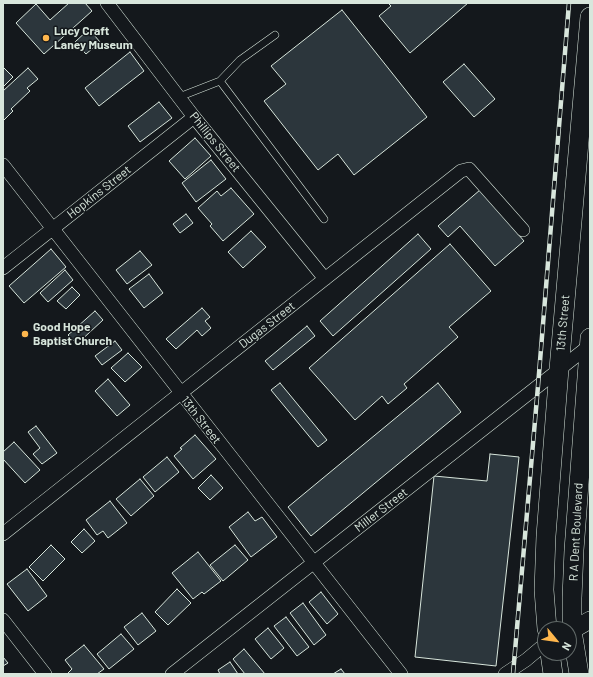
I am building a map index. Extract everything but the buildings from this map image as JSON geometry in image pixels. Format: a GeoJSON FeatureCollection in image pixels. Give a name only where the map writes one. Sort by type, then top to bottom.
{"type":"FeatureCollection","features":[{"type":"Feature","properties":{"kind":"main road","name":"13th Street"},"geometry":{"type":"LineString","coordinates":[[546,621],[544,590],[546,536],[590,17]]}},
{"type":"Feature","properties":{"kind":"main road","name":"R A Dent Boulevard"},"geometry":{"type":"LineString","coordinates":[[577,632],[582,553],[590,342]]}},
{"type":"Feature","properties":{"kind":"main road"},"geometry":{"type":"LineString","coordinates":[[577,632],[579,674]]}},
{"type":"Feature","properties":{"kind":"main road"},"geometry":{"type":"LineString","coordinates":[[551,661],[553,674]]}},
{"type":"Feature","properties":{"kind":"street","name":"Phillips Street"},"geometry":{"type":"LineString","coordinates":[[106,3],[194,117],[325,278]]}},
{"type":"Feature","properties":{"kind":"street","name":"Hopkins Street"},"geometry":{"type":"LineString","coordinates":[[3,268],[194,117]]}},
{"type":"Feature","properties":{"kind":"street","name":"13th Street"},"geometry":{"type":"LineString","coordinates":[[3,165],[400,674]]}},
{"type":"Feature","properties":{"kind":"street","name":"Dugas Street"},"geometry":{"type":"LineString","coordinates":[[3,534],[461,171],[469,169],[523,230]]}},
{"type":"Feature","properties":{"kind":"street","name":"Miller Street"},"geometry":{"type":"LineString","coordinates":[[172,674],[559,369],[590,342]]}},
{"type":"Feature","properties":{"kind":"street"},"geometry":{"type":"LineString","coordinates":[[3,620],[45,674]]}},
{"type":"Feature","properties":{"kind":"street"},"geometry":{"type":"LineString","coordinates":[[577,632],[590,620]]}},
{"type":"Feature","properties":{"kind":"street"},"geometry":{"type":"LineString","coordinates":[[505,674],[537,651]]}},
{"type":"Feature","properties":{"kind":"lane"},"geometry":{"type":"LineString","coordinates":[[179,97],[220,81],[240,60],[275,35]]}},
{"type":"Feature","properties":{"kind":"lane"},"geometry":{"type":"LineString","coordinates":[[220,81],[324,218]]}},
{"type":"Feature","properties":{"kind":"railway"},"geometry":{"type":"LineString","coordinates":[[513,674],[569,3]]}},
{"type":"Feature","properties":{"kind":"place","name":"Lucy Craft Laney Museum"},"geometry":{"type":"Point","coordinates":[46,38]}},
{"type":"Feature","properties":{"kind":"place","name":"Good Hope Baptist Church"},"geometry":{"type":"Point","coordinates":[25,334]}}]}
